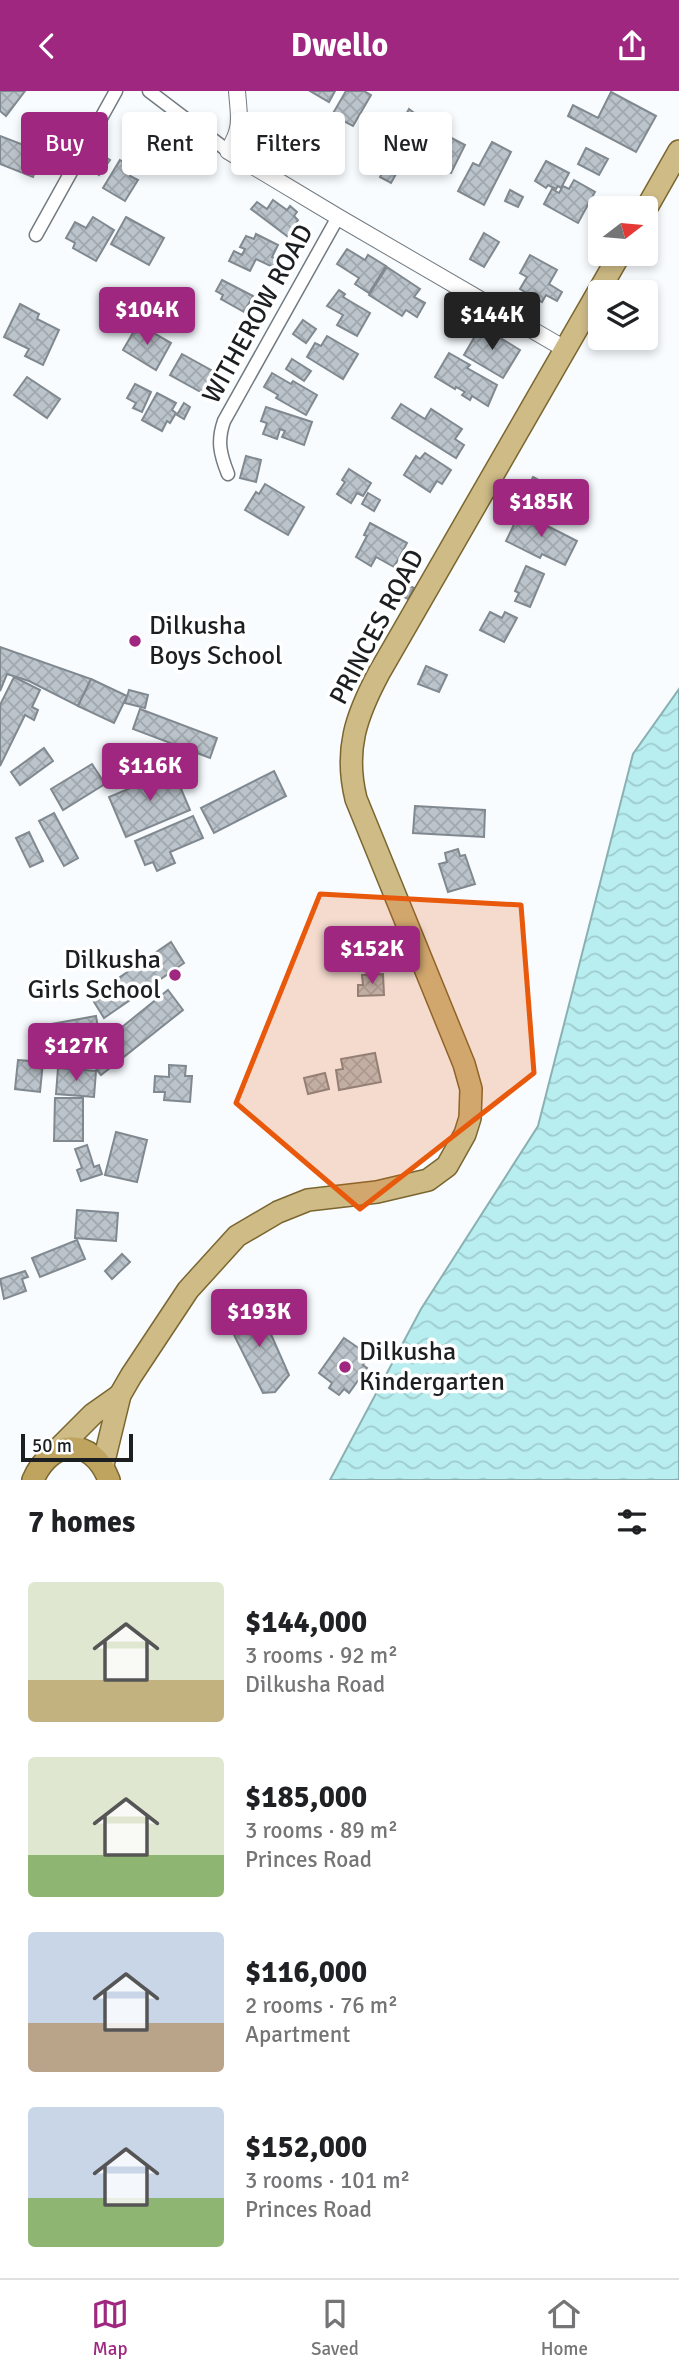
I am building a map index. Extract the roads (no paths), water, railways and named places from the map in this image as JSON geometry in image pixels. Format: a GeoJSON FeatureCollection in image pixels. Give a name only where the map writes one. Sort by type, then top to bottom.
{"type":"FeatureCollection","features":[{"type":"Feature","properties":{"kind":"highway"},"geometry":{"type":"LineString","coordinates":[[32,1480],[41,1462],[57,1450],[74,1448],[90,1453],[106,1472]]}},
{"type":"Feature","properties":{"kind":"main road"},"geometry":{"type":"LineString","coordinates":[[653,196],[679,151]]}},
{"type":"Feature","properties":{"kind":"main road","name":"PRINCES ROAD"},"geometry":{"type":"LineString","coordinates":[[57,1450],[93,1414],[120,1395],[192,1284],[246,1229],[308,1200],[377,1192],[428,1180],[447,1166],[466,1134],[471,1089],[468,1075],[356,799],[351,779],[350,750],[363,705],[379,673],[613,266]]}},
{"type":"Feature","properties":{"kind":"main road","name":"PRINCES ROAD"},"geometry":{"type":"LineString","coordinates":[[106,1472],[120,1395]]}},
{"type":"Feature","properties":{"kind":"street"},"geometry":{"type":"LineString","coordinates":[[36,235],[116,91]]}},
{"type":"Feature","properties":{"kind":"street"},"geometry":{"type":"LineString","coordinates":[[149,91],[228,151],[565,349]]}},
{"type":"Feature","properties":{"kind":"street"},"geometry":{"type":"LineString","coordinates":[[228,151],[237,135],[239,122],[237,91]]}},
{"type":"Feature","properties":{"kind":"street","name":"WITHEROW ROAD"},"geometry":{"type":"LineString","coordinates":[[228,474],[219,450],[219,436],[224,421],[338,217]]}},
{"type":"Feature","properties":{"kind":"water"},"geometry":{"type":"Polygon","coordinates":[[[679,689],[679,1480],[330,1480],[421,1309],[538,1126],[633,754],[679,689]]]}},
{"type":"Feature","properties":{"kind":"place","name":"Dilkusha Boys School"},"geometry":{"type":"Point","coordinates":[135,641]}},
{"type":"Feature","properties":{"kind":"place","name":"Dilkusha Girls School"},"geometry":{"type":"Point","coordinates":[175,975]}},
{"type":"Feature","properties":{"kind":"place","name":"Dilkusha Kindergarten"},"geometry":{"type":"Point","coordinates":[345,1367]}}]}
